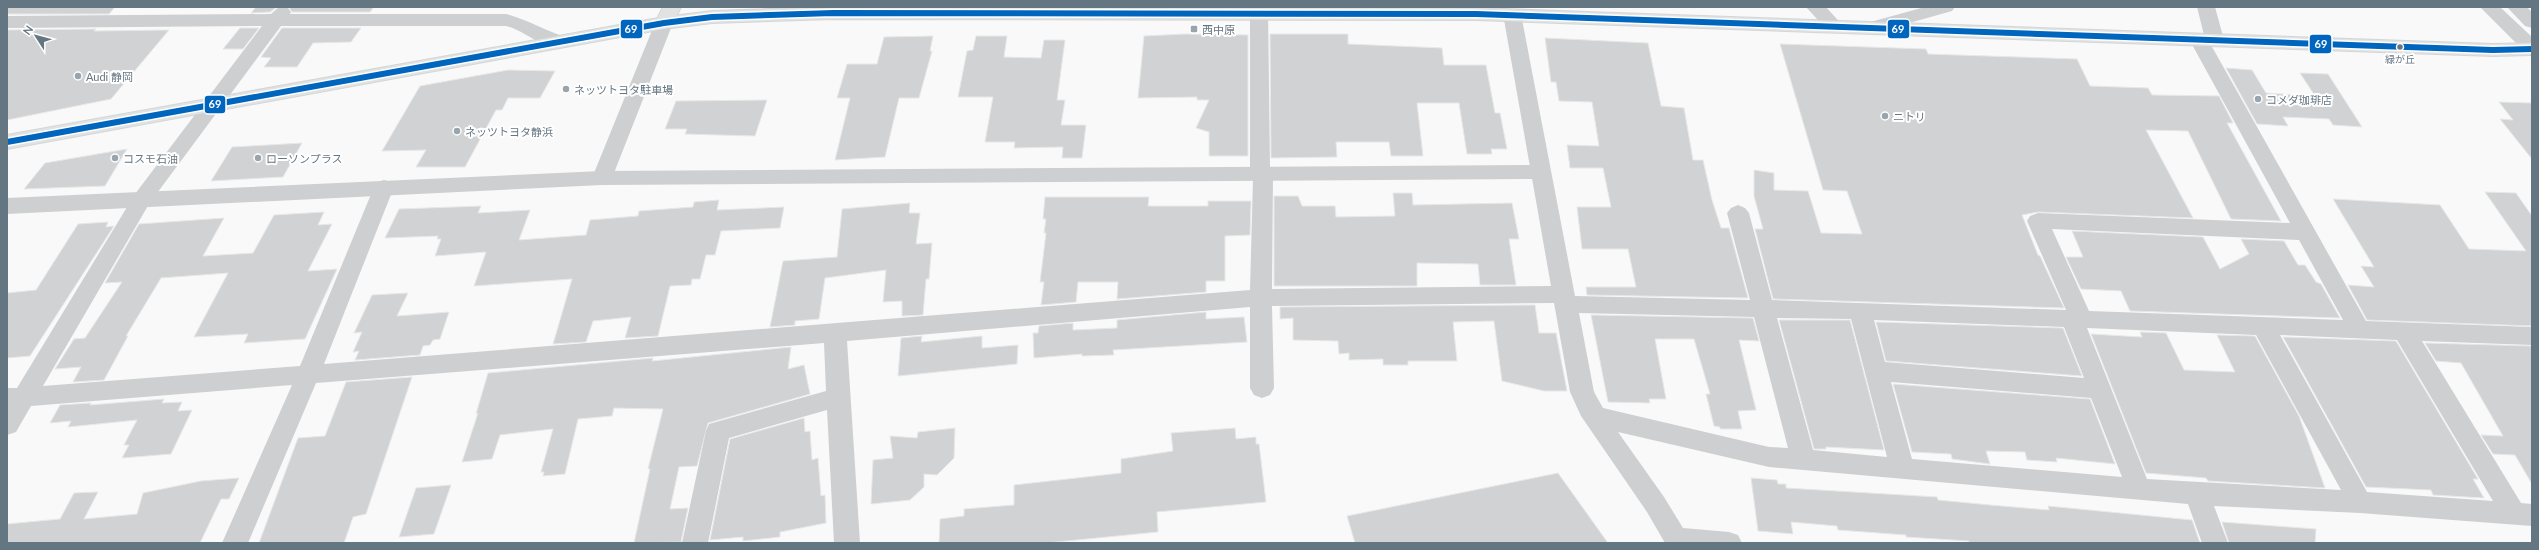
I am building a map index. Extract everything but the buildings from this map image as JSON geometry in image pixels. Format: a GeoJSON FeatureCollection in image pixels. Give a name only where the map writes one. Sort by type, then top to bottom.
{"type":"FeatureCollection","features":[{"type":"Feature","properties":{"kind":"main road"},"geometry":{"type":"LineString","coordinates":[[7,142],[561,42],[668,15],[712,17],[843,10],[1260,9],[1512,14],[2485,50],[2532,48]]}},
{"type":"Feature","properties":{"kind":"street"},"geometry":{"type":"LineString","coordinates":[[1815,7],[1835,26]]}},
{"type":"Feature","properties":{"kind":"street"},"geometry":{"type":"LineString","coordinates":[[1870,28],[1946,7]]}},
{"type":"Feature","properties":{"kind":"street"},"geometry":{"type":"LineString","coordinates":[[2206,7],[2206,40],[2306,232],[2359,329]]}},
{"type":"Feature","properties":{"kind":"street"},"geometry":{"type":"LineString","coordinates":[[2489,7],[2532,48]]}},
{"type":"Feature","properties":{"kind":"street"},"geometry":{"type":"LineString","coordinates":[[2516,7],[2532,22]]}},
{"type":"Feature","properties":{"kind":"street"},"geometry":{"type":"LineString","coordinates":[[1260,9],[1262,388]]}},
{"type":"Feature","properties":{"kind":"street"},"geometry":{"type":"LineString","coordinates":[[7,425],[15,398],[142,200],[281,13]]}},
{"type":"Feature","properties":{"kind":"street"},"geometry":{"type":"LineString","coordinates":[[7,22],[281,13],[383,13],[506,20],[521,24],[538,35],[561,42]]}},
{"type":"Feature","properties":{"kind":"street"},"geometry":{"type":"LineString","coordinates":[[1512,14],[1582,392],[1593,416],[1624,458],[1677,541],[1729,543]]}},
{"type":"Feature","properties":{"kind":"street"},"geometry":{"type":"LineString","coordinates":[[602,178],[668,15]]}},
{"type":"Feature","properties":{"kind":"street"},"geometry":{"type":"LineString","coordinates":[[7,206],[384,187],[602,178],[1541,172]]}},
{"type":"Feature","properties":{"kind":"street"},"geometry":{"type":"LineString","coordinates":[[235,543],[309,373],[384,187]]}},
{"type":"Feature","properties":{"kind":"street"},"geometry":{"type":"LineString","coordinates":[[1738,213],[1762,310],[1803,460]]}},
{"type":"Feature","properties":{"kind":"street"},"geometry":{"type":"LineString","coordinates":[[2139,489],[2099,389],[2077,320],[2038,221],[2306,232]]}},
{"type":"Feature","properties":{"kind":"street"},"geometry":{"type":"LineString","coordinates":[[15,398],[309,373],[835,335],[976,320],[1261,298],[1565,299],[1762,310],[1860,311],[2532,336]]}},
{"type":"Feature","properties":{"kind":"street"},"geometry":{"type":"LineString","coordinates":[[1860,311],[1902,468]]}},
{"type":"Feature","properties":{"kind":"street"},"geometry":{"type":"LineString","coordinates":[[2263,326],[2360,502]]}},
{"type":"Feature","properties":{"kind":"street"},"geometry":{"type":"LineString","coordinates":[[2404,331],[2523,515]]}},
{"type":"Feature","properties":{"kind":"street"},"geometry":{"type":"LineString","coordinates":[[835,335],[847,543]]}},
{"type":"Feature","properties":{"kind":"street"},"geometry":{"type":"LineString","coordinates":[[1876,371],[2099,389]]}},
{"type":"Feature","properties":{"kind":"street"},"geometry":{"type":"LineString","coordinates":[[695,543],[718,431],[839,397]]}},
{"type":"Feature","properties":{"kind":"street"},"geometry":{"type":"LineString","coordinates":[[1593,416],[1769,457],[2196,494],[2360,502],[2523,515]]}},
{"type":"Feature","properties":{"kind":"street"},"geometry":{"type":"LineString","coordinates":[[2196,494],[2215,543]]}},
{"type":"Feature","properties":{"kind":"transit line","name":"69"},"geometry":{"type":"LineString","coordinates":[[7,142],[664,23],[712,17],[833,13],[1260,12],[1476,14],[2493,50],[2532,49]]}},
{"type":"Feature","properties":{"kind":"place","name":"西中原"},"geometry":{"type":"Point","coordinates":[1194,29]}},
{"type":"Feature","properties":{"kind":"place","name":"緑が丘"},"geometry":{"type":"Point","coordinates":[2400,47]}},
{"type":"Feature","properties":{"kind":"place","name":"Audi 静岡"},"geometry":{"type":"Point","coordinates":[78,76]}},
{"type":"Feature","properties":{"kind":"place","name":"ネッツトヨタ駐車場"},"geometry":{"type":"Point","coordinates":[566,89]}},
{"type":"Feature","properties":{"kind":"place","name":"コメダ珈琲店"},"geometry":{"type":"Point","coordinates":[2258,99]}},
{"type":"Feature","properties":{"kind":"place","name":"ニトリ"},"geometry":{"type":"Point","coordinates":[1885,116]}},
{"type":"Feature","properties":{"kind":"place","name":"ネッツトヨタ静浜"},"geometry":{"type":"Point","coordinates":[457,131]}},
{"type":"Feature","properties":{"kind":"place","name":"コスモ石油"},"geometry":{"type":"Point","coordinates":[115,158]}},
{"type":"Feature","properties":{"kind":"place","name":"ローソンプラス"},"geometry":{"type":"Point","coordinates":[258,158]}}]}
